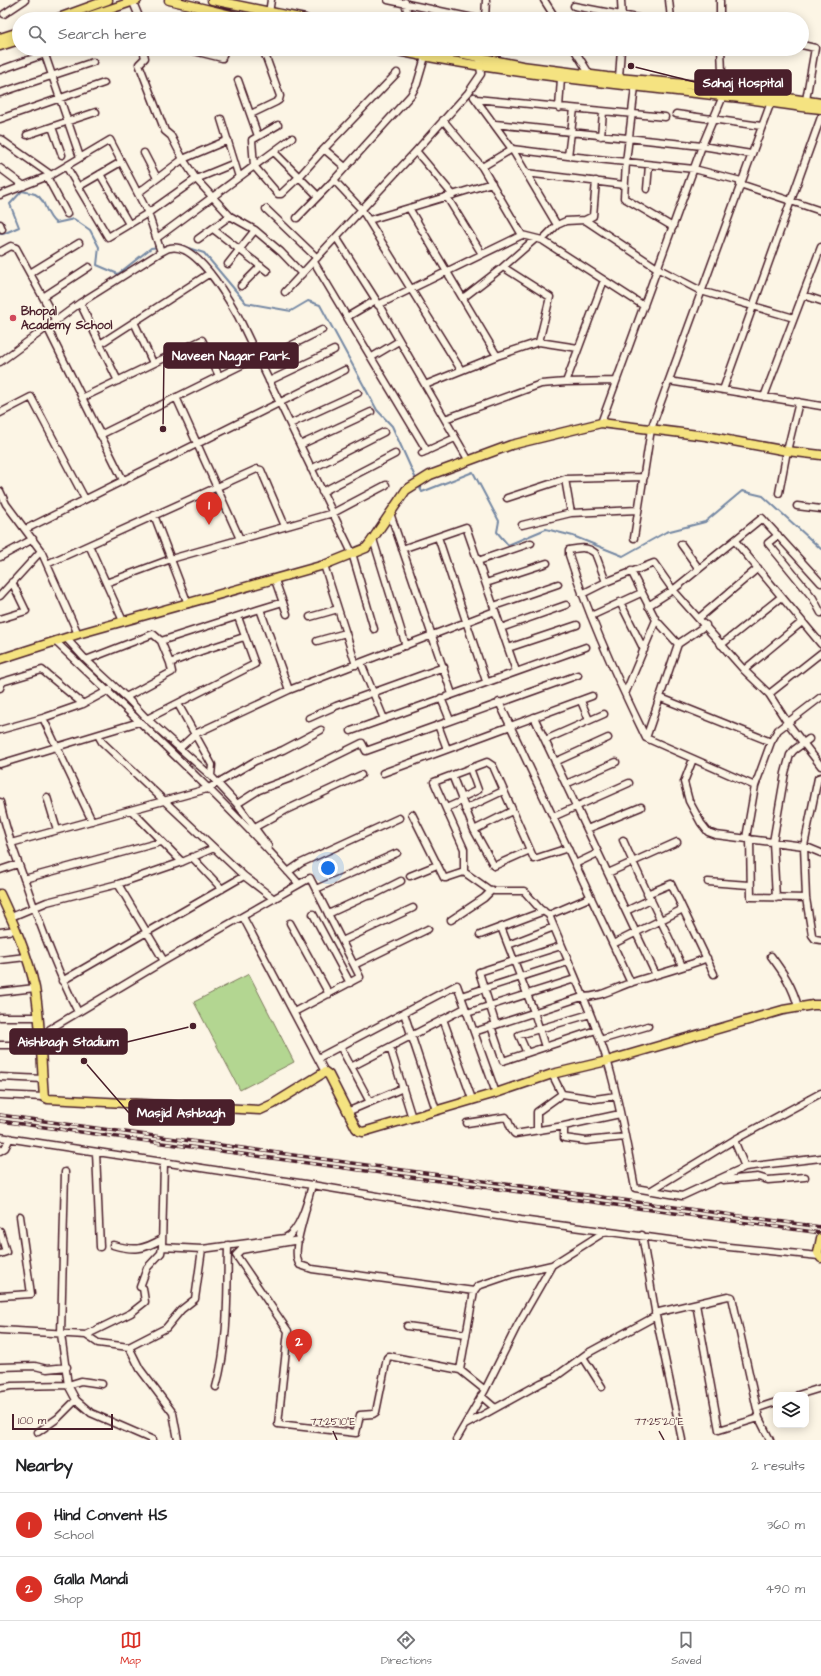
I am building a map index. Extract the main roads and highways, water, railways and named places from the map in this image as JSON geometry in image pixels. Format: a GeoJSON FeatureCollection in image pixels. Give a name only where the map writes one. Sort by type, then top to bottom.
{"type":"FeatureCollection","features":[{"type":"Feature","properties":{"kind":"main road"},"geometry":{"type":"LineString","coordinates":[[75,12],[108,0]]}},
{"type":"Feature","properties":{"kind":"main road"},"geometry":{"type":"LineString","coordinates":[[101,12],[134,0]]}},
{"type":"Feature","properties":{"kind":"main road"},"geometry":{"type":"LineString","coordinates":[[169,0],[213,12]]}},
{"type":"Feature","properties":{"kind":"main road"},"geometry":{"type":"LineString","coordinates":[[212,0],[264,12]]}},
{"type":"Feature","properties":{"kind":"main road"},"geometry":{"type":"LineString","coordinates":[[0,38],[12,34]]}},
{"type":"Feature","properties":{"kind":"main road"},"geometry":{"type":"LineString","coordinates":[[0,46],[12,42]]}},
{"type":"Feature","properties":{"kind":"main road"},"geometry":{"type":"LineString","coordinates":[[423,56],[481,57],[522,66],[821,103]]}},
{"type":"Feature","properties":{"kind":"main road"},"geometry":{"type":"LineString","coordinates":[[481,57],[561,78],[635,87],[723,92],[771,102],[821,109]]}},
{"type":"Feature","properties":{"kind":"main road"},"geometry":{"type":"LineString","coordinates":[[0,659],[123,621],[275,580],[324,565],[366,548],[406,490],[430,476],[511,445],[601,423],[706,436],[787,451],[821,455]]}},
{"type":"Feature","properties":{"kind":"main road"},"geometry":{"type":"LineString","coordinates":[[0,894],[16,930],[35,988],[42,1045],[44,1097],[48,1099],[260,1110],[273,1104],[325,1072],[329,1074],[347,1112],[358,1130],[361,1132],[496,1093],[552,1074],[607,1061],[776,1012],[798,1007],[821,1005]]}},
{"type":"Feature","properties":{"kind":"main road"},"geometry":{"type":"LineString","coordinates":[[820,1242],[820,1257]]}},
{"type":"Feature","properties":{"kind":"waterway"},"geometry":{"type":"LineString","coordinates":[[0,233],[3,234],[19,227],[10,204],[22,191],[35,194],[39,197],[52,220],[56,223],[74,219],[90,230],[99,247],[97,265],[118,274],[151,248],[168,246]]}},
{"type":"Feature","properties":{"kind":"waterway"},"geometry":{"type":"LineString","coordinates":[[182,246],[204,253],[246,303],[291,311],[308,301],[320,305],[377,410],[392,426],[415,477]]}},
{"type":"Feature","properties":{"kind":"waterway"},"geometry":{"type":"LineString","coordinates":[[419,486],[422,492],[473,472],[499,521],[497,532],[508,545],[546,529],[573,536],[623,556],[666,532],[705,522],[742,491],[763,496],[821,549]]}},
{"type":"Feature","properties":{"kind":"railway"},"geometry":{"type":"LineString","coordinates":[[0,1115],[821,1227]]}},
{"type":"Feature","properties":{"kind":"railway"},"geometry":{"type":"LineString","coordinates":[[0,1121],[821,1233]]}},
{"type":"Feature","properties":{"kind":"place","name":"Sahaj Hospital"},"geometry":{"type":"Point","coordinates":[631,66]}},
{"type":"Feature","properties":{"kind":"place","name":"Bhopal Academy School"},"geometry":{"type":"Point","coordinates":[13,318]}},
{"type":"Feature","properties":{"kind":"place","name":"Naveen Nagar Park"},"geometry":{"type":"Point","coordinates":[163,429]}},
{"type":"Feature","properties":{"kind":"place","name":"Hind Convent HS"},"geometry":{"type":"Point","coordinates":[209,525]}},
{"type":"Feature","properties":{"kind":"place","name":"Aishbagh Stadium"},"geometry":{"type":"Point","coordinates":[193,1026]}},
{"type":"Feature","properties":{"kind":"place","name":"Masjid Ashbagh"},"geometry":{"type":"Point","coordinates":[84,1061]}},
{"type":"Feature","properties":{"kind":"place","name":"Galla Mandi"},"geometry":{"type":"Point","coordinates":[299,1362]}}]}
